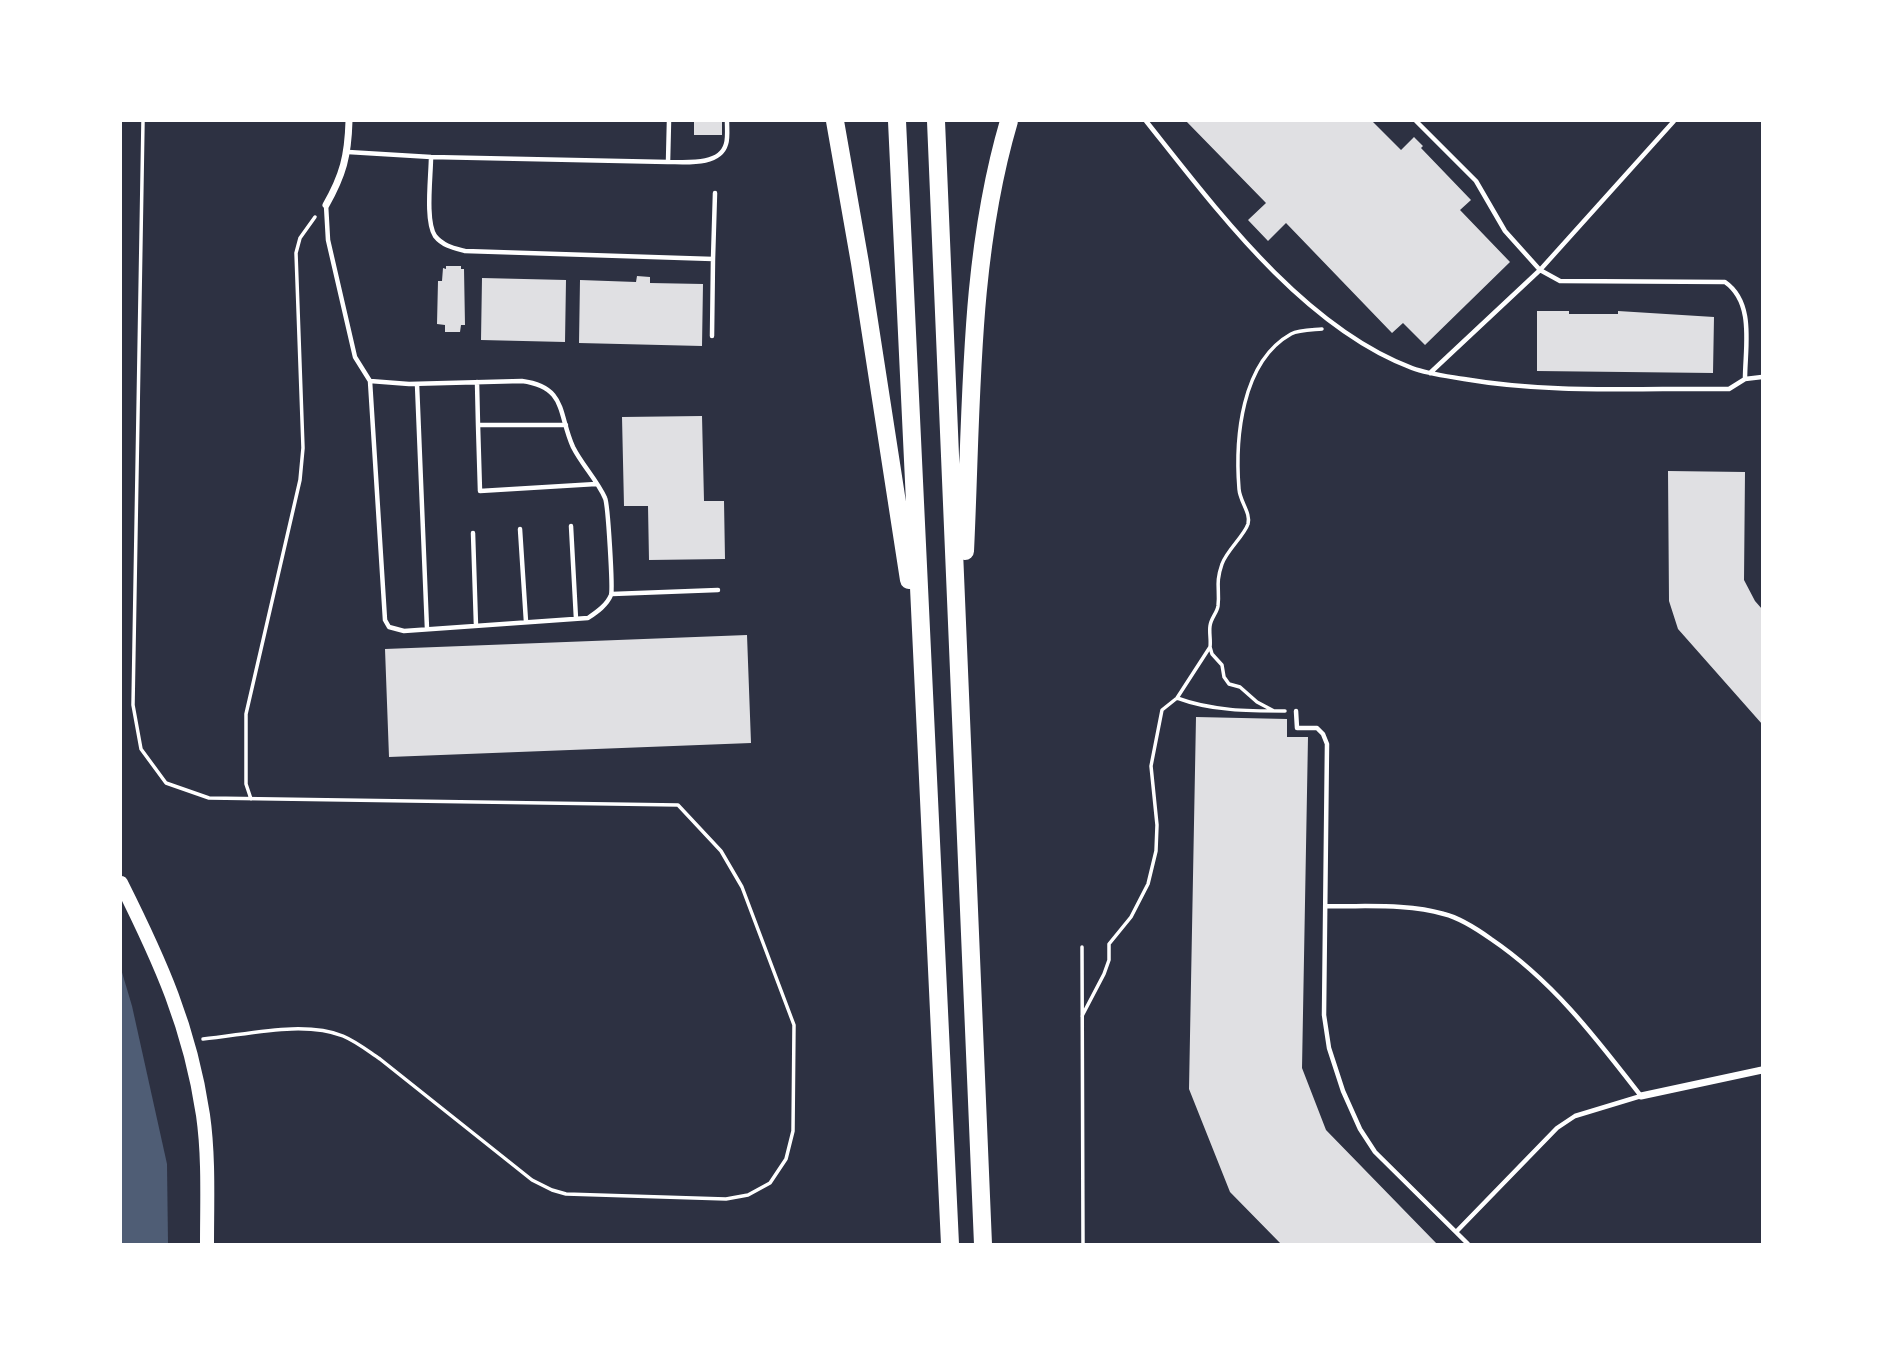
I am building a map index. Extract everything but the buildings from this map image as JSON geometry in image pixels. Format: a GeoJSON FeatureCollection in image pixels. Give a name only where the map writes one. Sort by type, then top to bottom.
{"type":"FeatureCollection","features":[{"type":"Feature","properties":{"kind":"highway"},"geometry":{"type":"LineString","coordinates":[[835,121],[860,262],[922,668]]}},
{"type":"Feature","properties":{"kind":"highway"},"geometry":{"type":"LineString","coordinates":[[897,121],[950,1244]]}},
{"type":"Feature","properties":{"kind":"highway"},"geometry":{"type":"LineString","coordinates":[[936,121],[983,1244]]}},
{"type":"Feature","properties":{"kind":"highway"},"geometry":{"type":"LineString","coordinates":[[960,667],[976,305],[983,234],[998,156],[1009,121]]}},
{"type":"Feature","properties":{"kind":"main road"},"geometry":{"type":"LineString","coordinates":[[121,883],[162,967],[177,1004],[187,1041],[203,1117],[207,1244]]}},
{"type":"Feature","properties":{"kind":"street"},"geometry":{"type":"LineString","coordinates":[[326,205],[340,181],[348,152],[349,121]]}},
{"type":"Feature","properties":{"kind":"street"},"geometry":{"type":"LineString","coordinates":[[1641,1096],[1762,1070]]}},
{"type":"Feature","properties":{"kind":"lane"},"geometry":{"type":"LineString","coordinates":[[668,162],[669,121]]}},
{"type":"Feature","properties":{"kind":"lane"},"geometry":{"type":"LineString","coordinates":[[348,152],[431,157],[668,162],[710,160],[721,154],[726,145],[727,121]]}},
{"type":"Feature","properties":{"kind":"lane"},"geometry":{"type":"LineString","coordinates":[[1146,121],[1229,224],[1320,316],[1411,368],[1521,387],[1729,389],[1745,379],[1762,377]]}},
{"type":"Feature","properties":{"kind":"lane"},"geometry":{"type":"LineString","coordinates":[[1416,121],[1476,181],[1505,231],[1540,270],[1560,281],[1725,282],[1736,290],[1744,306],[1745,379]]}},
{"type":"Feature","properties":{"kind":"lane"},"geometry":{"type":"LineString","coordinates":[[1430,373],[1540,270],[1674,121]]}},
{"type":"Feature","properties":{"kind":"lane"},"geometry":{"type":"LineString","coordinates":[[431,157],[430,221],[434,235],[446,246],[465,251],[713,259]]}},
{"type":"Feature","properties":{"kind":"lane"},"geometry":{"type":"LineString","coordinates":[[712,336],[715,193]]}},
{"type":"Feature","properties":{"kind":"lane"},"geometry":{"type":"LineString","coordinates":[[326,205],[328,240],[355,357],[370,382],[385,620],[389,627],[396,630],[427,629],[576,619],[588,618],[600,610],[612,594],[607,500],[572,446],[561,404],[549,390],[536,383],[370,382]]}},
{"type":"Feature","properties":{"kind":"lane"},"geometry":{"type":"LineString","coordinates":[[477,382],[480,491],[596,484]]}},
{"type":"Feature","properties":{"kind":"lane"},"geometry":{"type":"LineString","coordinates":[[417,384],[427,629]]}},
{"type":"Feature","properties":{"kind":"lane"},"geometry":{"type":"LineString","coordinates":[[478,425],[566,425]]}},
{"type":"Feature","properties":{"kind":"lane"},"geometry":{"type":"LineString","coordinates":[[571,526],[576,619]]}},
{"type":"Feature","properties":{"kind":"lane"},"geometry":{"type":"LineString","coordinates":[[520,529],[526,622]]}},
{"type":"Feature","properties":{"kind":"lane"},"geometry":{"type":"LineString","coordinates":[[473,533],[476,625]]}},
{"type":"Feature","properties":{"kind":"lane"},"geometry":{"type":"LineString","coordinates":[[612,594],[718,590]]}},
{"type":"Feature","properties":{"kind":"lane"},"geometry":{"type":"LineString","coordinates":[[1296,711],[1297,728],[1317,728],[1327,744],[1324,1015],[1329,1048],[1343,1091],[1360,1129],[1375,1152],[1468,1244]]}},
{"type":"Feature","properties":{"kind":"lane"},"geometry":{"type":"LineString","coordinates":[[1327,906],[1409,909],[1445,914],[1477,929],[1516,956],[1576,1013],[1641,1096],[1575,1116],[1558,1128],[1456,1232]]}},
{"type":"Feature","properties":{"kind":"path"},"geometry":{"type":"LineString","coordinates":[[143,121],[133,705],[141,749],[166,783],[209,798],[678,805],[721,852],[742,887],[794,1025],[793,1131],[786,1159],[770,1183],[748,1195],[726,1199],[566,1194],[552,1191],[533,1180],[380,1059],[341,1035],[303,1029],[187,1041]]}},
{"type":"Feature","properties":{"kind":"path"},"geometry":{"type":"LineString","coordinates":[[251,799],[246,784],[248,703],[300,480],[303,448],[296,253],[300,238],[326,205]]}},
{"type":"Feature","properties":{"kind":"path"},"geometry":{"type":"LineString","coordinates":[[1274,711],[1257,702],[1240,687],[1229,684],[1224,677],[1222,665],[1212,654],[1210,647],[1211,621],[1218,610],[1216,586],[1219,574],[1232,545],[1248,524],[1248,512],[1240,500],[1237,457],[1242,410],[1259,366],[1272,349],[1293,333],[1338,327]]}},
{"type":"Feature","properties":{"kind":"path"},"geometry":{"type":"LineString","coordinates":[[1082,1016],[1104,974],[1109,960],[1110,944],[1131,917],[1148,884],[1156,851],[1157,825],[1150,766],[1162,710],[1177,698],[1210,647]]}},
{"type":"Feature","properties":{"kind":"path"},"geometry":{"type":"LineString","coordinates":[[1177,698],[1200,707],[1296,711]]}},
{"type":"Feature","properties":{"kind":"path"},"geometry":{"type":"LineString","coordinates":[[1082,947],[1083,1244]]}},
{"type":"Feature","properties":{"kind":"water"},"geometry":{"type":"Polygon","coordinates":[[[121,969],[132,1006],[167,1164],[168,1244],[121,1244],[121,969]]]}}]}
